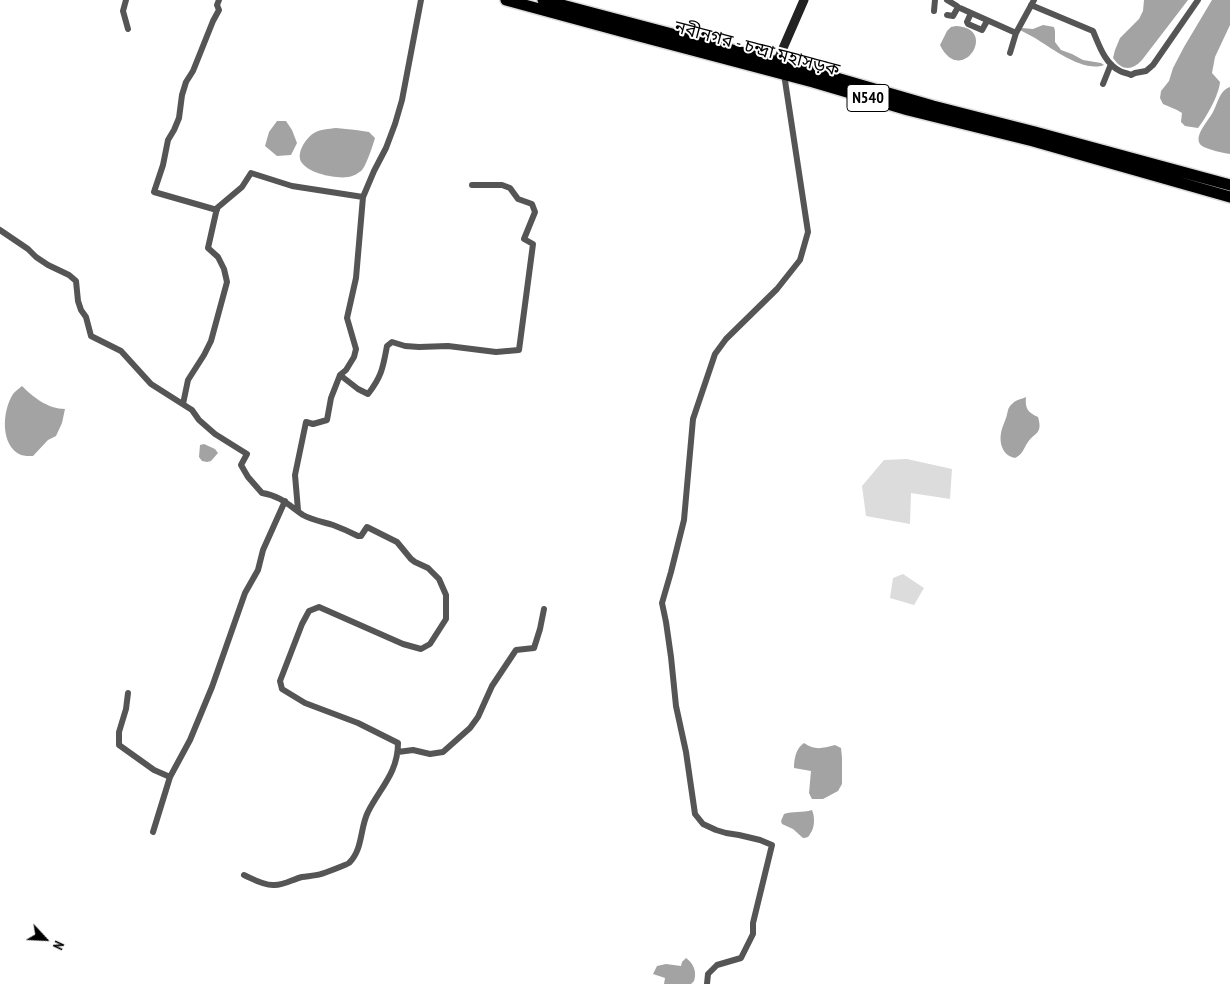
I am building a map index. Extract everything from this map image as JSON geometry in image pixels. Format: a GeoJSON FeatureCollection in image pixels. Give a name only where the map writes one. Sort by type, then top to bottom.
{"type":"FeatureCollection","features":[{"type":"Feature","properties":{"kind":"highway","name":"নবীনগর - চন্দ্রা মহাসড়ক"},"geometry":{"type":"LineString","coordinates":[[506,0],[784,74],[908,110],[1058,143],[1230,185]]}},
{"type":"Feature","properties":{"kind":"highway","name":"নবীনগর - চন্দ্রা মহাসড়ক"},"geometry":{"type":"LineString","coordinates":[[543,0],[561,2],[816,72],[1230,196]]}},
{"type":"Feature","properties":{"kind":"street"},"geometry":{"type":"LineString","coordinates":[[126,0],[123,11],[128,29]]}},
{"type":"Feature","properties":{"kind":"street"},"geometry":{"type":"LineString","coordinates":[[217,210],[154,192],[163,165],[168,140],[179,118],[186,82],[193,71],[219,10],[217,5],[219,0]]}},
{"type":"Feature","properties":{"kind":"street"},"geometry":{"type":"LineString","coordinates":[[298,510],[295,476],[306,422],[313,424],[327,420],[331,398],[340,375],[346,370],[354,357],[356,349],[347,318],[356,278],[363,197],[395,124],[415,38],[421,0]]}},
{"type":"Feature","properties":{"kind":"street"},"geometry":{"type":"LineString","coordinates":[[777,62],[804,0]]}},
{"type":"Feature","properties":{"kind":"street"},"geometry":{"type":"LineString","coordinates":[[934,11],[936,0]]}},
{"type":"Feature","properties":{"kind":"street"},"geometry":{"type":"LineString","coordinates":[[947,0],[987,21],[1016,33]]}},
{"type":"Feature","properties":{"kind":"street"},"geometry":{"type":"LineString","coordinates":[[1010,53],[1016,33],[1033,3],[1093,31],[1102,52],[1110,64],[1118,70],[1132,75],[1146,71],[1154,65],[1198,0]]}},
{"type":"Feature","properties":{"kind":"street"},"geometry":{"type":"LineString","coordinates":[[947,16],[953,16],[958,6]]}},
{"type":"Feature","properties":{"kind":"street"},"geometry":{"type":"LineString","coordinates":[[975,14],[967,22],[968,24],[982,30],[987,21]]}},
{"type":"Feature","properties":{"kind":"street"},"geometry":{"type":"LineString","coordinates":[[1103,84],[1110,64]]}},
{"type":"Feature","properties":{"kind":"street"},"geometry":{"type":"LineString","coordinates":[[707,984],[708,974],[717,965],[741,958],[753,934],[753,923],[772,845],[760,840],[716,830],[703,824],[695,814],[686,752],[676,706],[671,657],[662,603],[672,572],[684,520],[693,419],[714,354],[726,339],[777,289],[800,260],[808,232],[784,74]]}},
{"type":"Feature","properties":{"kind":"street"},"geometry":{"type":"LineString","coordinates":[[183,404],[188,380],[211,340],[227,282],[218,257],[208,248],[217,208],[242,188],[251,173],[292,186],[363,197]]}},
{"type":"Feature","properties":{"kind":"street"},"geometry":{"type":"LineString","coordinates":[[340,375],[368,394],[380,376],[386,346],[392,342],[405,346],[448,346],[496,352],[519,350],[533,244],[524,239],[535,212],[532,204],[518,199],[510,188],[502,185],[472,185]]}},
{"type":"Feature","properties":{"kind":"street"},"geometry":{"type":"LineString","coordinates":[[0,230],[28,249],[36,258],[69,275],[76,281],[78,301],[81,310],[86,316],[91,336],[121,351],[151,384],[192,410],[199,420],[216,434],[246,454],[241,465],[248,477],[262,493],[285,501],[303,515],[316,521],[332,525],[358,536],[362,536],[367,527],[397,542],[415,562],[428,568],[439,579],[446,595],[446,620],[430,644],[421,649],[403,644],[319,606],[309,611],[280,681],[282,689],[305,703],[358,723],[398,743],[398,752],[389,779],[366,815],[361,840],[349,864],[320,874],[273,885],[262,883],[244,875]]}},
{"type":"Feature","properties":{"kind":"street"},"geometry":{"type":"LineString","coordinates":[[153,832],[170,776],[194,731],[212,687],[245,593],[258,570],[263,550],[285,501]]}},
{"type":"Feature","properties":{"kind":"street"},"geometry":{"type":"LineString","coordinates":[[398,752],[413,750],[430,754],[443,752],[470,728],[478,717],[492,686],[516,650],[534,648],[544,609]]}},
{"type":"Feature","properties":{"kind":"street"},"geometry":{"type":"LineString","coordinates":[[128,693],[126,709],[119,732],[119,746],[154,770],[170,776]]}},
{"type":"Feature","properties":{"kind":"shaded area"},"geometry":{"type":"Polygon","coordinates":[[[1144,0],[1188,0],[1142,60],[1131,68],[1123,67],[1113,58],[1115,50],[1120,38],[1139,19],[1143,11],[1144,0]]]}},
{"type":"Feature","properties":{"kind":"shaded area"},"geometry":{"type":"Polygon","coordinates":[[[1212,0],[1230,0],[1230,25],[1215,57],[1212,73],[1220,82],[1219,87],[1212,106],[1198,128],[1185,126],[1181,122],[1182,113],[1163,104],[1160,98],[1161,91],[1169,81],[1173,68],[1184,47],[1212,0]]]}},
{"type":"Feature","properties":{"kind":"shaded area"},"geometry":{"type":"Polygon","coordinates":[[[1043,25],[1054,27],[1055,42],[1061,50],[1083,60],[1104,65],[1096,67],[1078,63],[1020,30],[1022,28],[1033,29],[1043,25]]]}},
{"type":"Feature","properties":{"kind":"shaded area"},"geometry":{"type":"Polygon","coordinates":[[[956,26],[969,29],[975,36],[976,44],[966,58],[958,60],[949,57],[940,45],[947,31],[951,27],[956,26]]]}},
{"type":"Feature","properties":{"kind":"shaded area"},"geometry":{"type":"Polygon","coordinates":[[[1230,87],[1230,154],[1205,148],[1200,144],[1199,136],[1221,94],[1230,87]]]}},
{"type":"Feature","properties":{"kind":"shaded area"},"geometry":{"type":"Polygon","coordinates":[[[277,121],[286,121],[292,130],[297,143],[291,155],[277,156],[265,146],[269,132],[277,121]]]}},
{"type":"Feature","properties":{"kind":"shaded area"},"geometry":{"type":"Polygon","coordinates":[[[336,128],[369,132],[375,138],[364,168],[351,176],[336,177],[310,170],[305,167],[300,159],[302,146],[311,135],[325,129],[336,128]]]}},
{"type":"Feature","properties":{"kind":"shaded area"},"geometry":{"type":"Polygon","coordinates":[[[22,386],[47,405],[65,409],[62,423],[56,436],[48,440],[33,456],[21,455],[14,450],[6,436],[5,418],[9,401],[13,394],[22,386]]]}},
{"type":"Feature","properties":{"kind":"shaded area"},"geometry":{"type":"Polygon","coordinates":[[[1026,397],[1028,409],[1038,417],[1040,427],[1022,453],[1015,458],[1003,450],[1001,431],[1010,406],[1026,397]]]}},
{"type":"Feature","properties":{"kind":"shaded area"},"geometry":{"type":"Polygon","coordinates":[[[204,444],[215,449],[218,453],[211,461],[202,461],[199,457],[200,445],[204,444]]]}},
{"type":"Feature","properties":{"kind":"shaded area"},"geometry":{"type":"Polygon","coordinates":[[[907,459],[952,469],[950,499],[911,493],[910,524],[866,516],[862,486],[884,460],[907,459]]]}},
{"type":"Feature","properties":{"kind":"shaded area"},"geometry":{"type":"Polygon","coordinates":[[[903,574],[924,588],[914,605],[890,598],[893,578],[903,574]]]}},
{"type":"Feature","properties":{"kind":"shaded area"},"geometry":{"type":"Polygon","coordinates":[[[804,743],[816,748],[835,745],[841,748],[842,784],[838,791],[823,799],[812,799],[809,793],[811,771],[794,768],[796,754],[804,743]]]}},
{"type":"Feature","properties":{"kind":"shaded area"},"geometry":{"type":"Polygon","coordinates":[[[812,810],[814,826],[812,832],[807,837],[803,838],[793,829],[782,824],[781,821],[784,814],[812,810]]]}},
{"type":"Feature","properties":{"kind":"shaded area"},"geometry":{"type":"Polygon","coordinates":[[[686,958],[695,971],[695,978],[691,984],[664,984],[665,978],[653,974],[657,966],[666,964],[681,966],[686,958]]]}}]}
